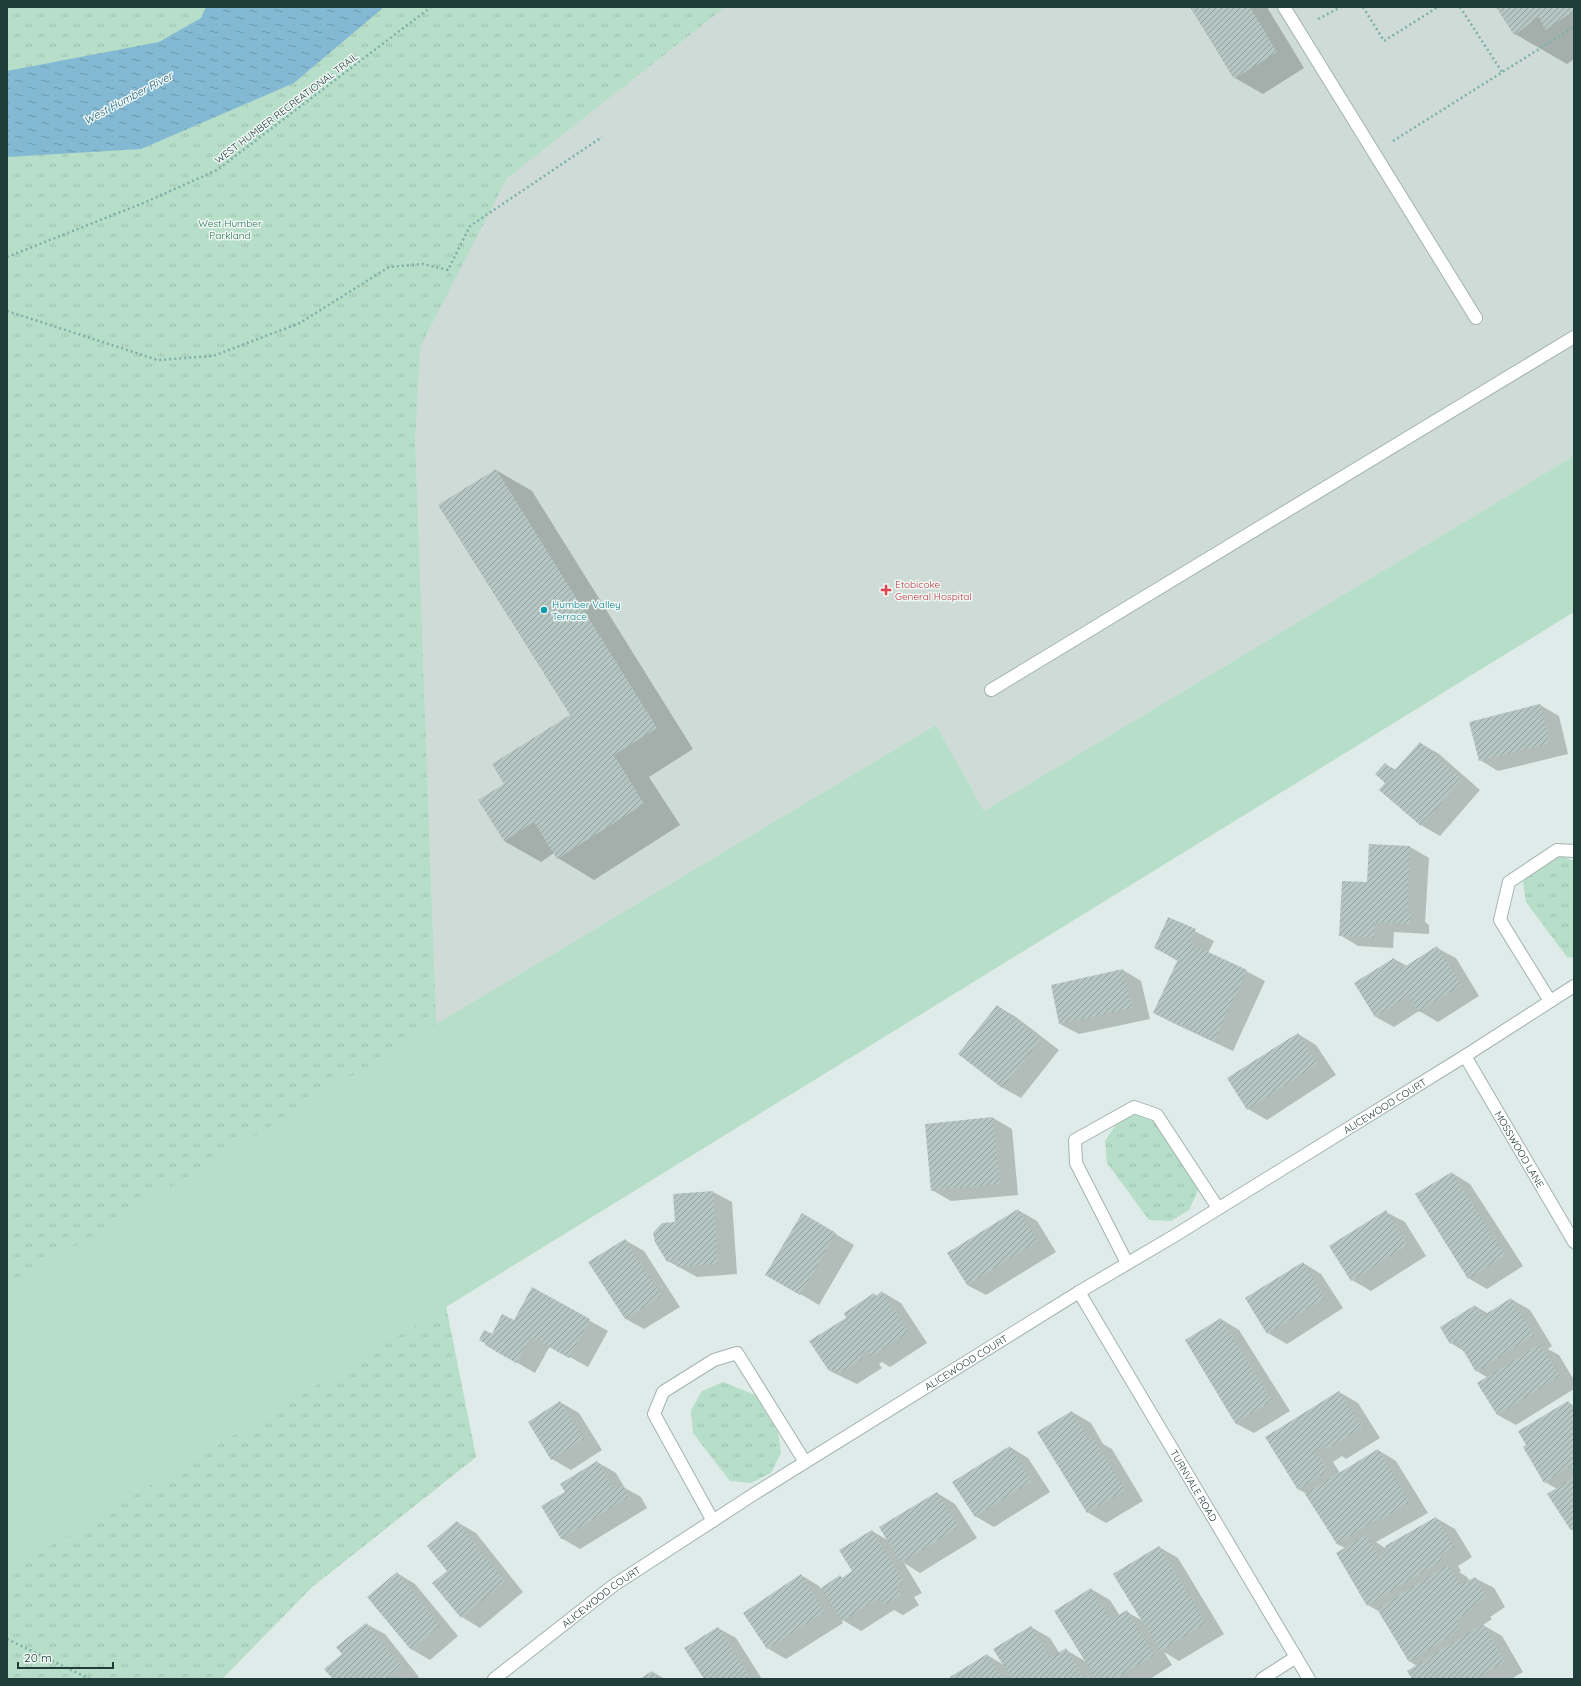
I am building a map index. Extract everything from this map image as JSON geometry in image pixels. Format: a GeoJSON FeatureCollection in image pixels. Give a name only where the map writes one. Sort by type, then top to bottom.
{"type":"FeatureCollection","features":[{"type":"Feature","properties":{"kind":"street"},"geometry":{"type":"LineString","coordinates":[[1284,7],[1476,318]]}},
{"type":"Feature","properties":{"kind":"street"},"geometry":{"type":"LineString","coordinates":[[991,690],[1574,337]]}},
{"type":"Feature","properties":{"kind":"street"},"geometry":{"type":"LineString","coordinates":[[1550,1001],[1500,920],[1509,882],[1557,850],[1574,851]]}},
{"type":"Feature","properties":{"kind":"street","name":"ALICEWOOD COURT"},"geometry":{"type":"LineString","coordinates":[[494,1679],[614,1585],[713,1520],[1079,1292],[1465,1056],[1574,986]]}},
{"type":"Feature","properties":{"kind":"street","name":"MOSSWOOD LANE"},"geometry":{"type":"LineString","coordinates":[[1465,1056],[1574,1242]]}},
{"type":"Feature","properties":{"kind":"street"},"geometry":{"type":"LineString","coordinates":[[1127,1263],[1076,1163],[1075,1140],[1134,1107],[1157,1115],[1218,1208]]}},
{"type":"Feature","properties":{"kind":"street","name":"TURNVALE ROAD"},"geometry":{"type":"LineString","coordinates":[[1079,1292],[1310,1679]]}},
{"type":"Feature","properties":{"kind":"street"},"geometry":{"type":"LineString","coordinates":[[713,1520],[654,1414],[663,1392],[714,1360],[738,1353],[805,1462]]}},
{"type":"Feature","properties":{"kind":"street"},"geometry":{"type":"LineString","coordinates":[[1262,1679],[1296,1657]]}},
{"type":"Feature","properties":{"kind":"path","name":"WEST HUMBER RECREATIONAL TRAIL"},"geometry":{"type":"LineString","coordinates":[[7,257],[146,202],[217,170],[431,7]]}},
{"type":"Feature","properties":{"kind":"path"},"geometry":{"type":"LineString","coordinates":[[1363,7],[1384,41],[1438,7]]}},
{"type":"Feature","properties":{"kind":"path"},"geometry":{"type":"LineString","coordinates":[[1460,7],[1502,72]]}},
{"type":"Feature","properties":{"kind":"path"},"geometry":{"type":"LineString","coordinates":[[1374,153],[1574,27]]}},
{"type":"Feature","properties":{"kind":"path"},"geometry":{"type":"LineString","coordinates":[[7,311],[158,360],[213,356],[300,323],[389,267],[423,264],[448,270],[470,226],[602,137]]}},
{"type":"Feature","properties":{"kind":"path"},"geometry":{"type":"LineString","coordinates":[[7,1639],[90,1679]]}},
{"type":"Feature","properties":{"kind":"shaded area","name":"Etobicoke General Hospital"},"geometry":{"type":"Polygon","coordinates":[[[725,7],[1574,7],[1574,456],[984,811],[936,725],[436,1024],[415,440],[420,347],[507,178],[725,7]]]}},
{"type":"Feature","properties":{"kind":"green space"},"geometry":{"type":"Polygon","coordinates":[[[7,7],[725,7],[507,178],[420,347],[415,440],[436,1024],[936,725],[984,811],[1574,456],[1574,612],[446,1307],[476,1457],[312,1587],[222,1679],[7,1679],[7,7]]]}},
{"type":"Feature","properties":{"kind":"green space","name":"West Humber Parkland"},"geometry":{"type":"Polygon","coordinates":[[[7,7],[725,7],[507,178],[420,347],[415,440],[436,1024],[7,1288],[7,7]]]}},
{"type":"Feature","properties":{"kind":"green space"},"geometry":{"type":"Polygon","coordinates":[[[1553,852],[1574,861],[1574,958],[1567,957],[1526,902],[1523,881],[1534,862],[1553,852]]]}},
{"type":"Feature","properties":{"kind":"green space"},"geometry":{"type":"Polygon","coordinates":[[[1137,1114],[1170,1129],[1195,1169],[1198,1190],[1189,1210],[1171,1221],[1149,1220],[1107,1163],[1105,1141],[1117,1123],[1137,1114]]]}},
{"type":"Feature","properties":{"kind":"green space"},"geometry":{"type":"Polygon","coordinates":[[[446,1307],[476,1457],[312,1587],[222,1679],[7,1679],[7,1572],[446,1307]]]}},
{"type":"Feature","properties":{"kind":"green space"},"geometry":{"type":"Polygon","coordinates":[[[723,1382],[755,1395],[778,1432],[781,1453],[771,1473],[751,1483],[730,1481],[693,1433],[691,1410],[702,1391],[723,1382]]]}},
{"type":"Feature","properties":{"kind":"water","name":"West Humber River"},"geometry":{"type":"Polygon","coordinates":[[[206,7],[384,7],[294,83],[141,149],[7,157],[7,71],[159,42],[201,18],[206,7]]]}},
{"type":"Feature","properties":{"kind":"building"},"geometry":{"type":"Polygon","coordinates":[[[1190,7],[1250,7],[1277,52],[1234,79],[1190,7]]]}},
{"type":"Feature","properties":{"kind":"building"},"geometry":{"type":"Polygon","coordinates":[[[1496,7],[1574,7],[1574,11],[1545,30],[1539,17],[1514,35],[1496,7]]]}},
{"type":"Feature","properties":{"kind":"building","name":"Humber Valley Terrace"},"geometry":{"type":"Polygon","coordinates":[[[496,469],[657,728],[614,755],[644,804],[557,859],[534,822],[504,841],[478,800],[504,784],[492,764],[570,715],[438,505],[496,469]]]}},
{"type":"Feature","properties":{"kind":"building"},"geometry":{"type":"Polygon","coordinates":[[[1540,704],[1550,743],[1479,761],[1469,722],[1540,704]]]}},
{"type":"Feature","properties":{"kind":"building"},"geometry":{"type":"Polygon","coordinates":[[[1420,742],[1462,779],[1421,826],[1379,790],[1385,783],[1375,774],[1385,763],[1394,771],[1420,742]]]}},
{"type":"Feature","properties":{"kind":"building"},"geometry":{"type":"Polygon","coordinates":[[[1369,844],[1410,846],[1407,912],[1411,913],[1410,924],[1375,922],[1374,938],[1339,936],[1342,881],[1367,882],[1369,844]]]}},
{"type":"Feature","properties":{"kind":"building"},"geometry":{"type":"Polygon","coordinates":[[[1168,917],[1196,929],[1189,943],[1247,970],[1214,1041],[1153,1013],[1178,959],[1154,948],[1168,917]]]}},
{"type":"Feature","properties":{"kind":"building"},"geometry":{"type":"Polygon","coordinates":[[[1437,946],[1461,985],[1419,1012],[1408,996],[1375,1017],[1354,983],[1394,958],[1401,969],[1437,946]]]}},
{"type":"Feature","properties":{"kind":"building"},"geometry":{"type":"Polygon","coordinates":[[[1123,969],[1132,1008],[1059,1024],[1051,985],[1123,969]]]}},
{"type":"Feature","properties":{"kind":"building"},"geometry":{"type":"Polygon","coordinates":[[[997,1005],[1041,1039],[1002,1088],[958,1054],[997,1005]]]}},
{"type":"Feature","properties":{"kind":"building"},"geometry":{"type":"Polygon","coordinates":[[[1298,1033],[1318,1064],[1247,1110],[1227,1078],[1298,1033]]]}},
{"type":"Feature","properties":{"kind":"building"},"geometry":{"type":"Polygon","coordinates":[[[993,1117],[1000,1184],[931,1191],[925,1124],[993,1117]]]}},
{"type":"Feature","properties":{"kind":"building"},"geometry":{"type":"Polygon","coordinates":[[[1452,1172],[1505,1255],[1468,1279],[1415,1194],[1452,1172]]]}},
{"type":"Feature","properties":{"kind":"building"},"geometry":{"type":"Polygon","coordinates":[[[713,1191],[718,1264],[677,1267],[677,1261],[667,1262],[655,1242],[653,1233],[662,1223],[675,1222],[673,1194],[713,1191]]]}},
{"type":"Feature","properties":{"kind":"building"},"geometry":{"type":"Polygon","coordinates":[[[1018,1209],[1038,1241],[967,1285],[947,1253],[1018,1209]]]}},
{"type":"Feature","properties":{"kind":"building"},"geometry":{"type":"Polygon","coordinates":[[[1386,1210],[1408,1245],[1351,1281],[1329,1246],[1386,1210]]]}},
{"type":"Feature","properties":{"kind":"building"},"geometry":{"type":"Polygon","coordinates":[[[802,1213],[836,1233],[800,1295],[765,1275],[802,1213]]]}},
{"type":"Feature","properties":{"kind":"building"},"geometry":{"type":"Polygon","coordinates":[[[625,1239],[662,1296],[625,1319],[588,1262],[625,1239]]]}},
{"type":"Feature","properties":{"kind":"building"},"geometry":{"type":"Polygon","coordinates":[[[1303,1262],[1325,1298],[1267,1334],[1245,1298],[1303,1262]]]}},
{"type":"Feature","properties":{"kind":"building"},"geometry":{"type":"Polygon","coordinates":[[[532,1287],[590,1319],[569,1358],[531,1337],[516,1363],[479,1340],[484,1330],[492,1334],[502,1314],[514,1320],[532,1287]]]}},
{"type":"Feature","properties":{"kind":"building"},"geometry":{"type":"Polygon","coordinates":[[[882,1291],[909,1332],[871,1357],[866,1350],[861,1353],[864,1358],[838,1374],[834,1369],[829,1371],[809,1341],[846,1318],[844,1313],[874,1293],[876,1296],[882,1291]]]}},
{"type":"Feature","properties":{"kind":"building"},"geometry":{"type":"Polygon","coordinates":[[[1511,1298],[1534,1335],[1476,1372],[1457,1340],[1450,1344],[1440,1327],[1475,1305],[1483,1316],[1511,1298]]]}},
{"type":"Feature","properties":{"kind":"building"},"geometry":{"type":"Polygon","coordinates":[[[1221,1318],[1272,1401],[1235,1423],[1185,1340],[1221,1318]]]}},
{"type":"Feature","properties":{"kind":"building"},"geometry":{"type":"Polygon","coordinates":[[[1540,1344],[1560,1376],[1497,1415],[1477,1383],[1540,1344]]]}},
{"type":"Feature","properties":{"kind":"building"},"geometry":{"type":"Polygon","coordinates":[[[1339,1391],[1362,1427],[1327,1449],[1324,1445],[1315,1451],[1328,1471],[1298,1490],[1265,1437],[1339,1391]]]}},
{"type":"Feature","properties":{"kind":"building"},"geometry":{"type":"Polygon","coordinates":[[[560,1401],[584,1439],[551,1460],[528,1422],[560,1401]]]}},
{"type":"Feature","properties":{"kind":"building"},"geometry":{"type":"Polygon","coordinates":[[[1568,1401],[1574,1411],[1574,1467],[1572,1468],[1571,1466],[1544,1483],[1523,1447],[1526,1445],[1518,1431],[1568,1401]]]}},
{"type":"Feature","properties":{"kind":"building"},"geometry":{"type":"Polygon","coordinates":[[[1072,1411],[1089,1440],[1093,1437],[1125,1490],[1087,1513],[1037,1432],[1072,1411]]]}},
{"type":"Feature","properties":{"kind":"building"},"geometry":{"type":"Polygon","coordinates":[[[1010,1446],[1032,1481],[975,1517],[952,1482],[1010,1446]]]}},
{"type":"Feature","properties":{"kind":"building"},"geometry":{"type":"Polygon","coordinates":[[[1378,1449],[1410,1502],[1380,1520],[1379,1518],[1337,1544],[1305,1494],[1378,1449]]]}},
{"type":"Feature","properties":{"kind":"building"},"geometry":{"type":"Polygon","coordinates":[[[597,1461],[614,1489],[622,1485],[629,1497],[561,1539],[541,1506],[565,1492],[560,1484],[597,1461]]]}},
{"type":"Feature","properties":{"kind":"building"},"geometry":{"type":"Polygon","coordinates":[[[1574,1477],[1574,1527],[1570,1529],[1547,1494],[1574,1477]]]}},
{"type":"Feature","properties":{"kind":"building"},"geometry":{"type":"Polygon","coordinates":[[[937,1492],[959,1527],[901,1563],[879,1527],[937,1492]]]}},
{"type":"Feature","properties":{"kind":"building"},"geometry":{"type":"Polygon","coordinates":[[[1436,1517],[1454,1547],[1440,1555],[1443,1560],[1367,1606],[1336,1553],[1366,1535],[1379,1556],[1387,1551],[1385,1546],[1436,1517]]]}},
{"type":"Feature","properties":{"kind":"building"},"geometry":{"type":"Polygon","coordinates":[[[457,1521],[505,1581],[461,1618],[432,1583],[447,1571],[427,1546],[457,1521]]]}},
{"type":"Feature","properties":{"kind":"building"},"geometry":{"type":"Polygon","coordinates":[[[872,1530],[904,1582],[896,1586],[901,1595],[884,1605],[879,1598],[842,1621],[821,1588],[840,1575],[842,1578],[852,1571],[839,1550],[872,1530]]]}},
{"type":"Feature","properties":{"kind":"building"},"geometry":{"type":"Polygon","coordinates":[[[1159,1546],[1206,1623],[1160,1651],[1113,1574],[1159,1546]]]}},
{"type":"Feature","properties":{"kind":"building"},"geometry":{"type":"Polygon","coordinates":[[[1448,1565],[1461,1585],[1475,1577],[1487,1597],[1456,1620],[1461,1628],[1409,1662],[1377,1609],[1448,1565]]]}},
{"type":"Feature","properties":{"kind":"building"},"geometry":{"type":"Polygon","coordinates":[[[397,1572],[440,1625],[411,1650],[367,1597],[397,1572]]]}},
{"type":"Feature","properties":{"kind":"building"},"geometry":{"type":"Polygon","coordinates":[[[801,1574],[825,1612],[767,1649],[743,1613],[801,1574]]]}},
{"type":"Feature","properties":{"kind":"building"},"geometry":{"type":"Polygon","coordinates":[[[1091,1588],[1111,1620],[1127,1610],[1154,1655],[1114,1679],[1096,1679],[1054,1611],[1091,1588]]]}},
{"type":"Feature","properties":{"kind":"building"},"geometry":{"type":"Polygon","coordinates":[[[366,1623],[402,1666],[386,1679],[333,1679],[324,1669],[342,1654],[336,1647],[366,1623]]]}},
{"type":"Feature","properties":{"kind":"building"},"geometry":{"type":"Polygon","coordinates":[[[1483,1624],[1505,1661],[1476,1679],[1412,1679],[1407,1671],[1483,1624]]]}},
{"type":"Feature","properties":{"kind":"building"},"geometry":{"type":"Polygon","coordinates":[[[1031,1626],[1051,1658],[1066,1648],[1085,1679],[1012,1679],[993,1649],[1031,1626]]]}},
{"type":"Feature","properties":{"kind":"building"},"geometry":{"type":"Polygon","coordinates":[[[718,1627],[751,1679],[704,1679],[684,1648],[718,1627]]]}},
{"type":"Feature","properties":{"kind":"building"},"geometry":{"type":"Polygon","coordinates":[[[987,1654],[1003,1679],[951,1679],[950,1677],[987,1654]]]}},
{"type":"Feature","properties":{"kind":"building"},"geometry":{"type":"Polygon","coordinates":[[[652,1671],[658,1679],[640,1679],[652,1671]]]}},
{"type":"Feature","properties":{"kind":"place","name":"Etobicoke General Hospital"},"geometry":{"type":"Point","coordinates":[886,590]}},
{"type":"Feature","properties":{"kind":"place","name":"Humber Valley Terrace"},"geometry":{"type":"Point","coordinates":[544,610]}}]}
